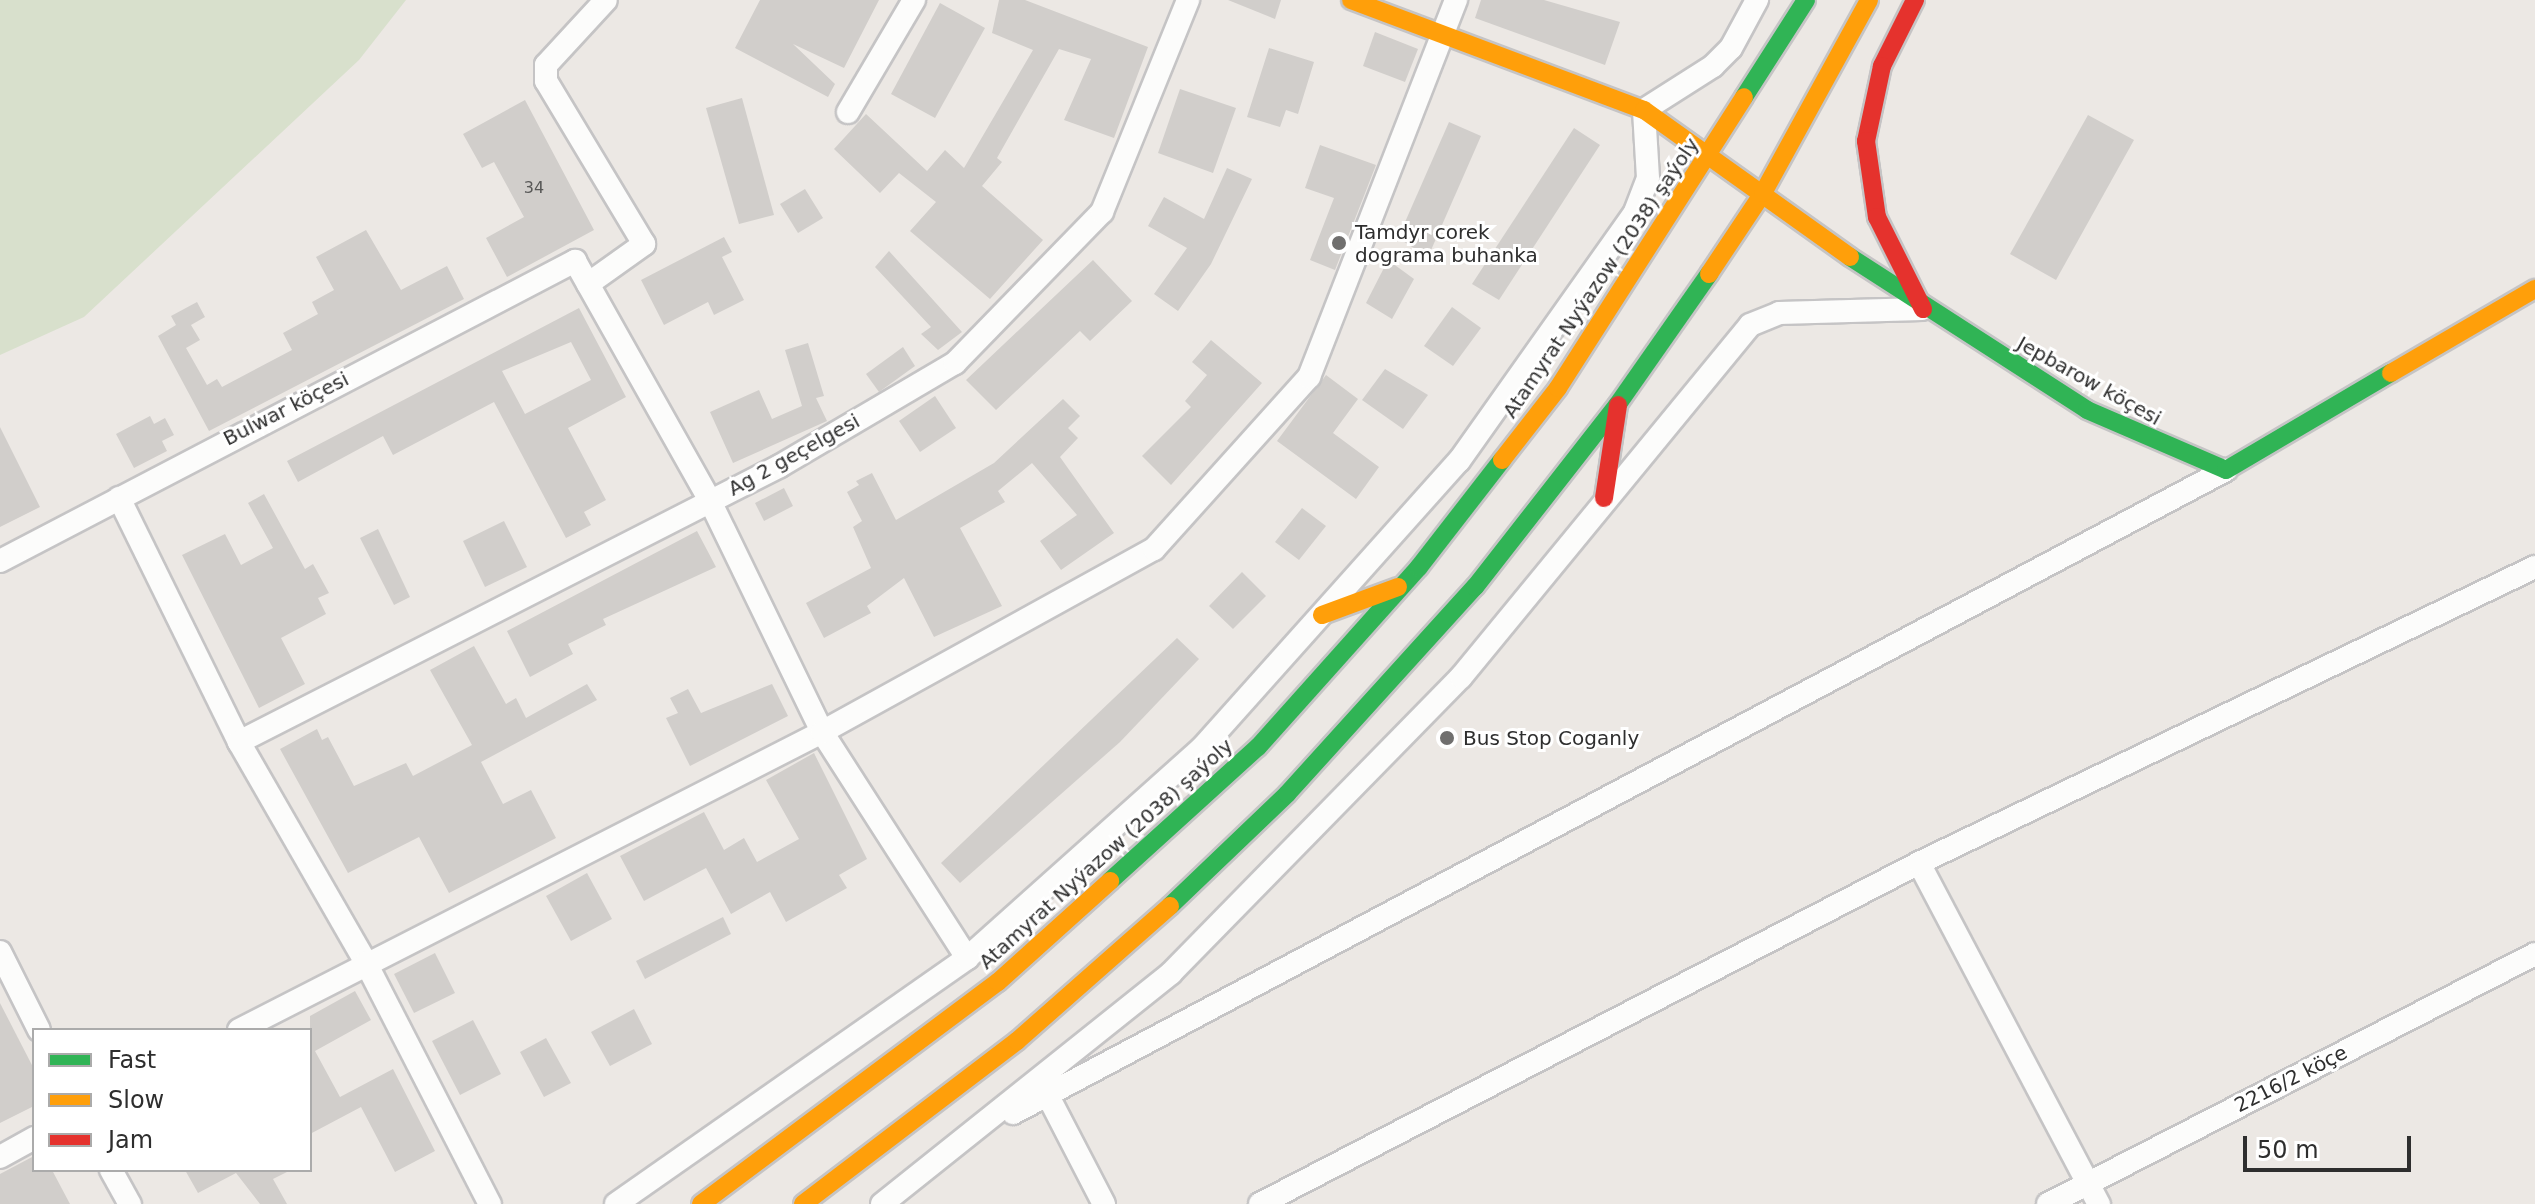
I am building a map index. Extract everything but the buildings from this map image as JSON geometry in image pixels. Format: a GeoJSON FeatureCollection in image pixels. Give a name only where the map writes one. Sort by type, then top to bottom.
{"type":"FeatureCollection","features":[{"type":"Feature","properties":{"kind":"main road","name":"Jepbarow köçesi"},"geometry":{"type":"LineString","coordinates":[[1351,0],[1644,110],[1923,309],[2087,410],[2226,470]]}},
{"type":"Feature","properties":{"kind":"main road","name":"Atamyrat Nyýazow (2038) şaýoly"},"geometry":{"type":"LineString","coordinates":[[701,1204],[998,982],[1096,897],[1258,747],[1403,585],[1558,388],[1710,158],[1806,0]]}},
{"type":"Feature","properties":{"kind":"main road"},"geometry":{"type":"LineString","coordinates":[[1915,0],[1882,66],[1866,141],[1877,217],[1923,309]]}},
{"type":"Feature","properties":{"kind":"main road"},"geometry":{"type":"LineString","coordinates":[[803,1204],[1017,1041],[1287,794],[1475,587],[1618,404],[1763,193],[1869,1]]}},
{"type":"Feature","properties":{"kind":"main road"},"geometry":{"type":"LineString","coordinates":[[2226,470],[2535,289]]}},
{"type":"Feature","properties":{"kind":"main road"},"geometry":{"type":"LineString","coordinates":[[1604,498],[1618,404]]}},
{"type":"Feature","properties":{"kind":"main road"},"geometry":{"type":"LineString","coordinates":[[1322,615],[1403,585]]}},
{"type":"Feature","properties":{"kind":"street"},"geometry":{"type":"LineString","coordinates":[[606,0],[546,65],[546,81],[644,244],[588,284],[710,501],[822,732],[967,958]]}},
{"type":"Feature","properties":{"kind":"street"},"geometry":{"type":"LineString","coordinates":[[848,112],[914,0]]}},
{"type":"Feature","properties":{"kind":"street","name":"Ag 2 geçelgesi"},"geometry":{"type":"LineString","coordinates":[[239,742],[710,501],[955,363],[1102,212],[1188,0]]}},
{"type":"Feature","properties":{"kind":"street"},"geometry":{"type":"LineString","coordinates":[[243,1028],[822,732],[1154,549],[1309,377],[1456,0]]}},
{"type":"Feature","properties":{"kind":"street"},"geometry":{"type":"LineString","coordinates":[[616,1204],[967,958],[1202,748],[1459,461],[1635,212],[1648,178],[1644,110],[1713,66],[1731,48],[1757,0]]}},
{"type":"Feature","properties":{"kind":"street","name":"Bulwar köçesi"},"geometry":{"type":"LineString","coordinates":[[0,561],[575,261],[588,284]]}},
{"type":"Feature","properties":{"kind":"street"},"geometry":{"type":"LineString","coordinates":[[882,1204],[985,1125],[1171,973],[1461,677],[1604,498],[1750,325],[1779,313],[1923,309]]}},
{"type":"Feature","properties":{"kind":"street"},"geometry":{"type":"LineString","coordinates":[[985,1125],[1048,1096],[2226,470]]}},
{"type":"Feature","properties":{"kind":"street"},"geometry":{"type":"LineString","coordinates":[[119,498],[239,742],[366,963],[490,1204]]}},
{"type":"Feature","properties":{"kind":"street"},"geometry":{"type":"LineString","coordinates":[[1260,1204],[1919,863],[2535,567]]}},
{"type":"Feature","properties":{"kind":"street"},"geometry":{"type":"LineString","coordinates":[[1919,863],[2099,1204]]}},
{"type":"Feature","properties":{"kind":"street"},"geometry":{"type":"LineString","coordinates":[[0,952],[38,1028]]}},
{"type":"Feature","properties":{"kind":"street","name":"2216/2 köçe"},"geometry":{"type":"LineString","coordinates":[[2048,1204],[2535,954]]}},
{"type":"Feature","properties":{"kind":"street"},"geometry":{"type":"LineString","coordinates":[[1048,1096],[1104,1204]]}},
{"type":"Feature","properties":{"kind":"street"},"geometry":{"type":"LineString","coordinates":[[0,1157],[32,1139]]}},
{"type":"Feature","properties":{"kind":"street"},"geometry":{"type":"LineString","coordinates":[[112,1172],[130,1204]]}},
{"type":"Feature","properties":{"kind":"green space"},"geometry":{"type":"Polygon","coordinates":[[[0,0],[406,0],[359,60],[84,317],[0,355],[0,0]]]}},
{"type":"Feature","properties":{"kind":"traffic: fast"},"geometry":{"type":"LineString","coordinates":[[1744,97],[1806,0]]}},
{"type":"Feature","properties":{"kind":"traffic: fast"},"geometry":{"type":"LineString","coordinates":[[1850,257],[2087,410],[2226,470],[2391,373]]}},
{"type":"Feature","properties":{"kind":"traffic: fast"},"geometry":{"type":"LineString","coordinates":[[1170,906],[1287,794],[1475,587],[1618,404],[1709,274]]}},
{"type":"Feature","properties":{"kind":"traffic: fast"},"geometry":{"type":"LineString","coordinates":[[1110,881],[1258,747],[1419,567],[1502,460]]}},
{"type":"Feature","properties":{"kind":"traffic: slow"},"geometry":{"type":"LineString","coordinates":[[1351,0],[1644,110],[1850,257]]}},
{"type":"Feature","properties":{"kind":"traffic: slow"},"geometry":{"type":"LineString","coordinates":[[1709,274],[1763,193],[1869,0]]}},
{"type":"Feature","properties":{"kind":"traffic: slow"},"geometry":{"type":"LineString","coordinates":[[1502,460],[1558,388],[1744,97]]}},
{"type":"Feature","properties":{"kind":"traffic: slow"},"geometry":{"type":"LineString","coordinates":[[2391,373],[2535,289]]}},
{"type":"Feature","properties":{"kind":"traffic: slow"},"geometry":{"type":"LineString","coordinates":[[1322,615],[1398,587]]}},
{"type":"Feature","properties":{"kind":"traffic: slow"},"geometry":{"type":"LineString","coordinates":[[701,1204],[998,982],[1110,881]]}},
{"type":"Feature","properties":{"kind":"traffic: slow"},"geometry":{"type":"LineString","coordinates":[[803,1204],[1017,1041],[1170,906]]}},
{"type":"Feature","properties":{"kind":"traffic: jam"},"geometry":{"type":"LineString","coordinates":[[1915,0],[1882,66],[1866,141],[1877,217],[1923,309]]}},
{"type":"Feature","properties":{"kind":"traffic: jam"},"geometry":{"type":"LineString","coordinates":[[1604,498],[1618,405]]}},
{"type":"Feature","properties":{"kind":"place","name":"Tamdyr corek dograma buhanka"},"geometry":{"type":"Point","coordinates":[1339,243]}},
{"type":"Feature","properties":{"kind":"place","name":"Bus Stop Coganly"},"geometry":{"type":"Point","coordinates":[1447,738]}}]}
